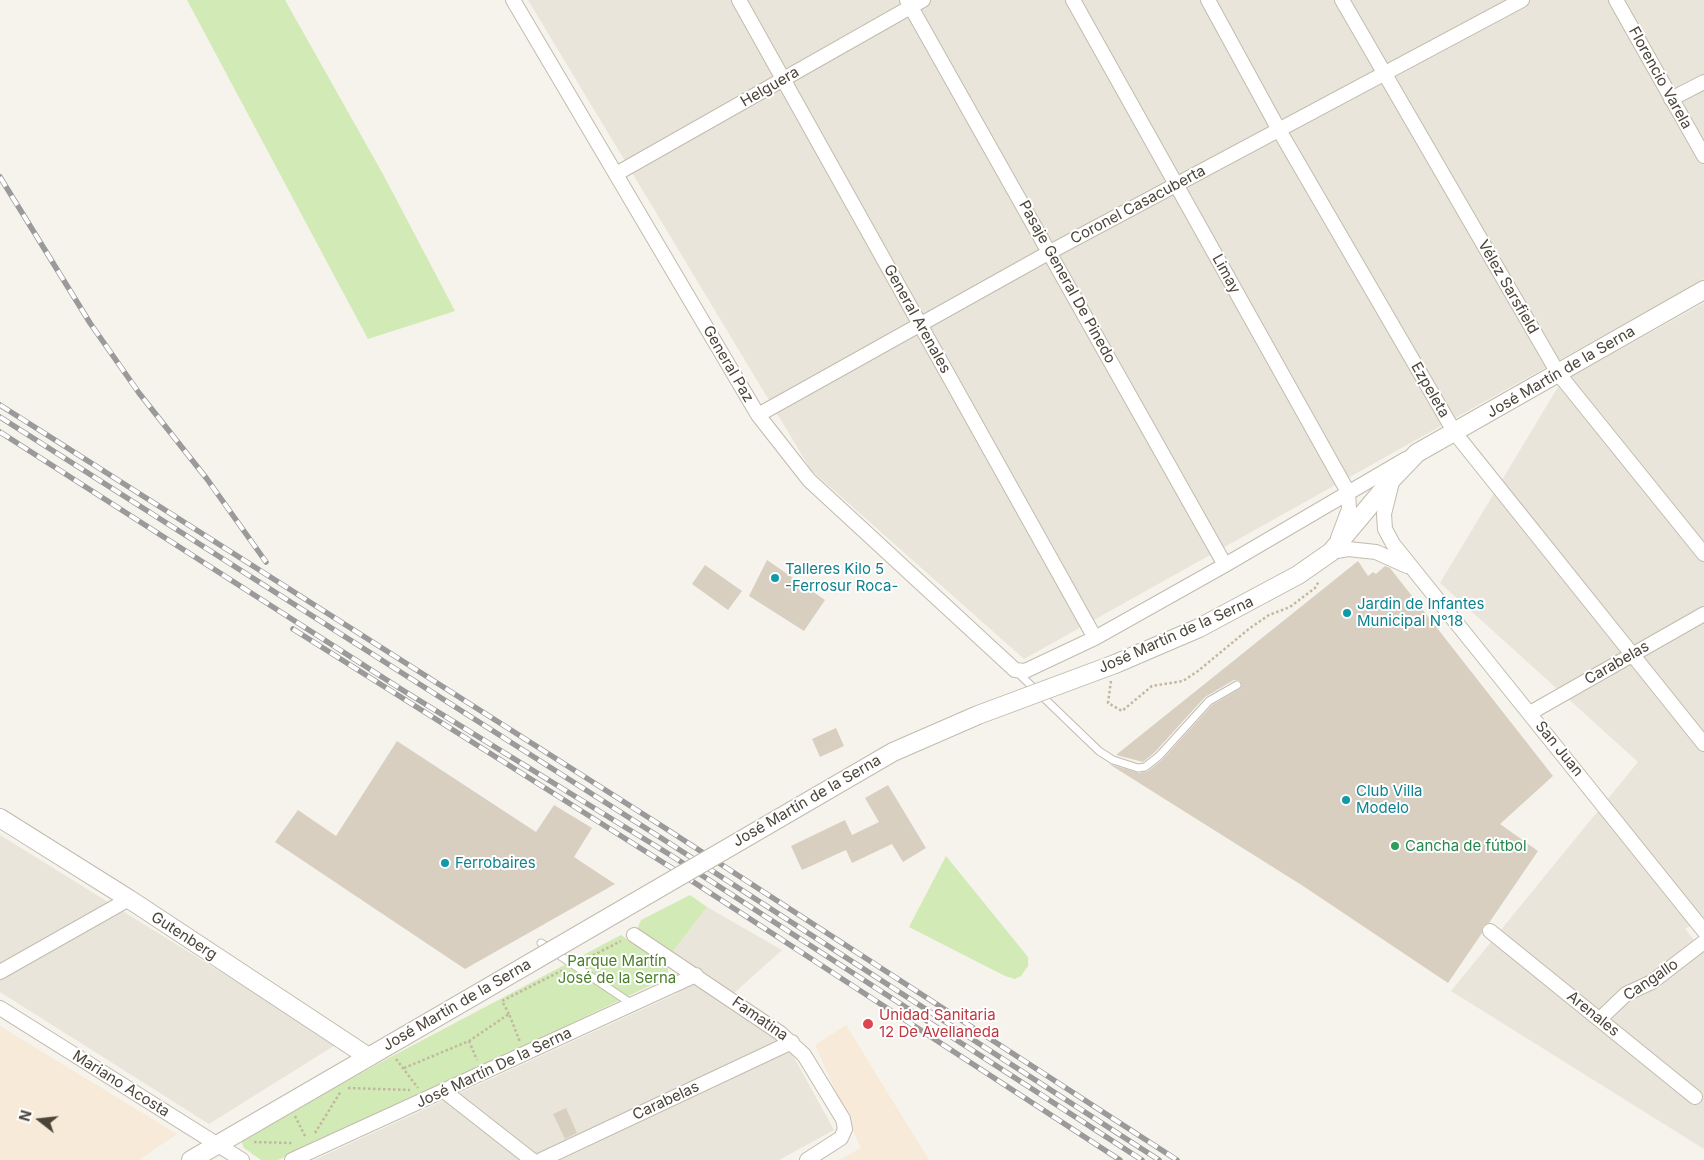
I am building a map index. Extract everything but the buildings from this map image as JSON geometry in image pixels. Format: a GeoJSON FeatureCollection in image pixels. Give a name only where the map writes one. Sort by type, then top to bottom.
{"type":"FeatureCollection","features":[{"type":"Feature","properties":{"kind":"street","name":"General Paz"},"geometry":{"type":"LineString","coordinates":[[513,0],[758,415],[809,480],[1015,670]]}},
{"type":"Feature","properties":{"kind":"street","name":"General Arenales"},"geometry":{"type":"LineString","coordinates":[[739,0],[1095,638]]}},
{"type":"Feature","properties":{"kind":"street","name":"Limay"},"geometry":{"type":"LineString","coordinates":[[1073,0],[1348,492]]}},
{"type":"Feature","properties":{"kind":"street","name":"Ezpeleta"},"geometry":{"type":"LineString","coordinates":[[1208,0],[1279,130],[1455,433],[1704,744]]}},
{"type":"Feature","properties":{"kind":"street","name":"Vélez Sarsfield"},"geometry":{"type":"LineString","coordinates":[[1342,0],[1383,74],[1558,373],[1704,554]]}},
{"type":"Feature","properties":{"kind":"street","name":"Coronel Casacuberta"},"geometry":{"type":"LineString","coordinates":[[758,415],[1050,252],[1522,0]]}},
{"type":"Feature","properties":{"kind":"street","name":"Florencio Varela"},"geometry":{"type":"LineString","coordinates":[[1616,0],[1704,156]]}},
{"type":"Feature","properties":{"kind":"street","name":"Helguera"},"geometry":{"type":"LineString","coordinates":[[616,174],[783,80],[914,2]]}},
{"type":"Feature","properties":{"kind":"street","name":"Pasaje General De Pinedo"},"geometry":{"type":"LineString","coordinates":[[914,2],[1050,252],[1225,565]]}},
{"type":"Feature","properties":{"kind":"street"},"geometry":{"type":"LineString","coordinates":[[1671,100],[1704,82]]}},
{"type":"Feature","properties":{"kind":"street","name":"José Martín de la Serna"},"geometry":{"type":"LineString","coordinates":[[1015,670],[1025,671],[1095,638],[1704,290]]}},
{"type":"Feature","properties":{"kind":"street","name":"José Martín de la Serna"},"geometry":{"type":"LineString","coordinates":[[191,1160],[367,1056],[388,1054],[893,752],[978,715],[1115,664],[1199,628],[1269,592],[1332,552],[1393,478],[1418,453]]}},
{"type":"Feature","properties":{"kind":"street","name":"San Juan"},"geometry":{"type":"LineString","coordinates":[[1393,478],[1384,514],[1385,529],[1393,544],[1704,931]]}},
{"type":"Feature","properties":{"kind":"street"},"geometry":{"type":"LineString","coordinates":[[1332,552],[1344,526],[1349,509],[1348,492]]}},
{"type":"Feature","properties":{"kind":"street","name":"San Juan"},"geometry":{"type":"LineString","coordinates":[[1332,552],[1348,549],[1376,552],[1411,568]]}},
{"type":"Feature","properties":{"kind":"street","name":"Carabelas"},"geometry":{"type":"LineString","coordinates":[[1530,713],[1704,614]]}},
{"type":"Feature","properties":{"kind":"street","name":"Gutenberg"},"geometry":{"type":"LineString","coordinates":[[0,818],[129,899],[367,1056]]}},
{"type":"Feature","properties":{"kind":"street"},"geometry":{"type":"LineString","coordinates":[[0,972],[129,899]]}},
{"type":"Feature","properties":{"kind":"street","name":"Arenales"},"geometry":{"type":"LineString","coordinates":[[1490,931],[1695,1097]]}},
{"type":"Feature","properties":{"kind":"street","name":"Famatina"},"geometry":{"type":"LineString","coordinates":[[634,935],[696,975],[792,1042],[804,1055],[843,1119],[845,1129],[841,1138],[807,1160]]}},
{"type":"Feature","properties":{"kind":"street","name":"Cangallo"},"geometry":{"type":"LineString","coordinates":[[1600,1019],[1626,994],[1652,982],[1704,942]]}},
{"type":"Feature","properties":{"kind":"street","name":"José Martín De la Serna"},"geometry":{"type":"LineString","coordinates":[[292,1160],[311,1147],[444,1091],[696,975]]}},
{"type":"Feature","properties":{"kind":"street","name":"Mariano Acosta"},"geometry":{"type":"LineString","coordinates":[[0,1008],[242,1160]]}},
{"type":"Feature","properties":{"kind":"street","name":"Carabelas"},"geometry":{"type":"LineString","coordinates":[[541,1160],[792,1042]]}},
{"type":"Feature","properties":{"kind":"street"},"geometry":{"type":"LineString","coordinates":[[444,1091],[532,1160]]}},
{"type":"Feature","properties":{"kind":"lane"},"geometry":{"type":"LineString","coordinates":[[1015,670],[1099,751],[1113,760],[1138,768],[1145,767],[1159,756],[1209,701],[1238,685]]}},
{"type":"Feature","properties":{"kind":"lane"},"geometry":{"type":"LineString","coordinates":[[541,943],[632,1004]]}},
{"type":"Feature","properties":{"kind":"path"},"geometry":{"type":"LineString","coordinates":[[1108,703],[1122,711],[1152,686],[1183,680],[1198,671],[1256,623],[1269,615],[1290,607],[1315,588],[1320,580]]}},
{"type":"Feature","properties":{"kind":"path"},"geometry":{"type":"LineString","coordinates":[[404,1068],[468,1041],[509,1014],[525,1053]]}},
{"type":"Feature","properties":{"kind":"path"},"geometry":{"type":"LineString","coordinates":[[468,1041],[482,1073]]}},
{"type":"Feature","properties":{"kind":"path"},"geometry":{"type":"LineString","coordinates":[[343,1088],[420,1090],[397,1058],[388,1054]]}},
{"type":"Feature","properties":{"kind":"path"},"geometry":{"type":"LineString","coordinates":[[335,1093],[351,1084]]}},
{"type":"Feature","properties":{"kind":"path"},"geometry":{"type":"LineString","coordinates":[[311,1147],[343,1088]]}},
{"type":"Feature","properties":{"kind":"path"},"geometry":{"type":"LineString","coordinates":[[287,1120],[303,1111]]}},
{"type":"Feature","properties":{"kind":"path"},"geometry":{"type":"LineString","coordinates":[[295,1115],[311,1147]]}},
{"type":"Feature","properties":{"kind":"path"},"geometry":{"type":"LineString","coordinates":[[255,1137],[247,1142],[311,1147]]}},
{"type":"Feature","properties":{"kind":"shaded area"},"geometry":{"type":"Polygon","coordinates":[[[528,0],[1704,0],[1704,279],[1024,659],[811,470],[528,0]]]}},
{"type":"Feature","properties":{"kind":"shaded area"},"geometry":{"type":"Polygon","coordinates":[[[1704,303],[1704,917],[1685,929],[1704,952],[1704,1149],[1451,991],[1638,762],[1440,583],[1561,382],[1704,303]]]}},
{"type":"Feature","properties":{"kind":"shaded area"},"geometry":{"type":"Polygon","coordinates":[[[0,835],[337,1044],[209,1124],[0,992],[0,835]]]}},
{"type":"Feature","properties":{"kind":"shaded area"},"geometry":{"type":"Polygon","coordinates":[[[707,907],[782,950],[723,1003],[790,1050],[834,1130],[779,1160],[314,1160],[676,994],[693,969],[671,954],[707,907]]]}},
{"type":"Feature","properties":{"kind":"shaded area"},"geometry":{"type":"Polygon","coordinates":[[[846,1025],[929,1160],[839,1160],[861,1148],[815,1045],[846,1025]]]}},
{"type":"Feature","properties":{"kind":"shaded area"},"geometry":{"type":"Polygon","coordinates":[[[0,1026],[177,1134],[139,1160],[0,1160],[0,1026]]]}},
{"type":"Feature","properties":{"kind":"green space"},"geometry":{"type":"Polygon","coordinates":[[[187,0],[285,0],[384,176],[455,311],[368,339],[187,0]]]}},
{"type":"Feature","properties":{"kind":"green space"},"geometry":{"type":"Polygon","coordinates":[[[946,856],[1028,957],[1028,966],[1021,976],[1015,979],[1005,976],[909,927],[946,856]]]}},
{"type":"Feature","properties":{"kind":"green space"},"geometry":{"type":"Polygon","coordinates":[[[690,895],[707,907],[671,954],[637,929],[641,920],[690,895]]]}},
{"type":"Feature","properties":{"kind":"green space","name":"Parque Martín José de la Serna"},"geometry":{"type":"Polygon","coordinates":[[[621,935],[668,967],[668,977],[441,1086],[278,1160],[261,1160],[244,1148],[242,1143],[245,1137],[385,1060],[621,935]]]}},
{"type":"Feature","properties":{"kind":"railway"},"geometry":{"type":"LineString","coordinates":[[0,177],[90,323],[139,393],[207,479],[266,562]]}},
{"type":"Feature","properties":{"kind":"railway"},"geometry":{"type":"LineString","coordinates":[[0,405],[665,828],[1177,1160]]}},
{"type":"Feature","properties":{"kind":"railway"},"geometry":{"type":"LineString","coordinates":[[0,417],[669,843],[1159,1160]]}},
{"type":"Feature","properties":{"kind":"railway"},"geometry":{"type":"LineString","coordinates":[[0,432],[404,691],[672,856],[1142,1160]]}},
{"type":"Feature","properties":{"kind":"railway"},"geometry":{"type":"LineString","coordinates":[[293,629],[675,870],[1120,1160]]}},
{"type":"Feature","properties":{"kind":"place","name":"Talleres Kilo 5 -Ferrosur Roca-"},"geometry":{"type":"Point","coordinates":[775,578]}},
{"type":"Feature","properties":{"kind":"place","name":"Jardin de Infantes Municipal N°18"},"geometry":{"type":"Point","coordinates":[1347,613]}},
{"type":"Feature","properties":{"kind":"place","name":"Club Villa Modelo"},"geometry":{"type":"Point","coordinates":[1346,800]}},
{"type":"Feature","properties":{"kind":"place","name":"Cancha de fútbol"},"geometry":{"type":"Point","coordinates":[1395,846]}},
{"type":"Feature","properties":{"kind":"place","name":"Ferrobaires"},"geometry":{"type":"Point","coordinates":[445,863]}},
{"type":"Feature","properties":{"kind":"place","name":"Unidad Sanitaria 12 De Avellaneda"},"geometry":{"type":"Point","coordinates":[868,1024]}}]}
